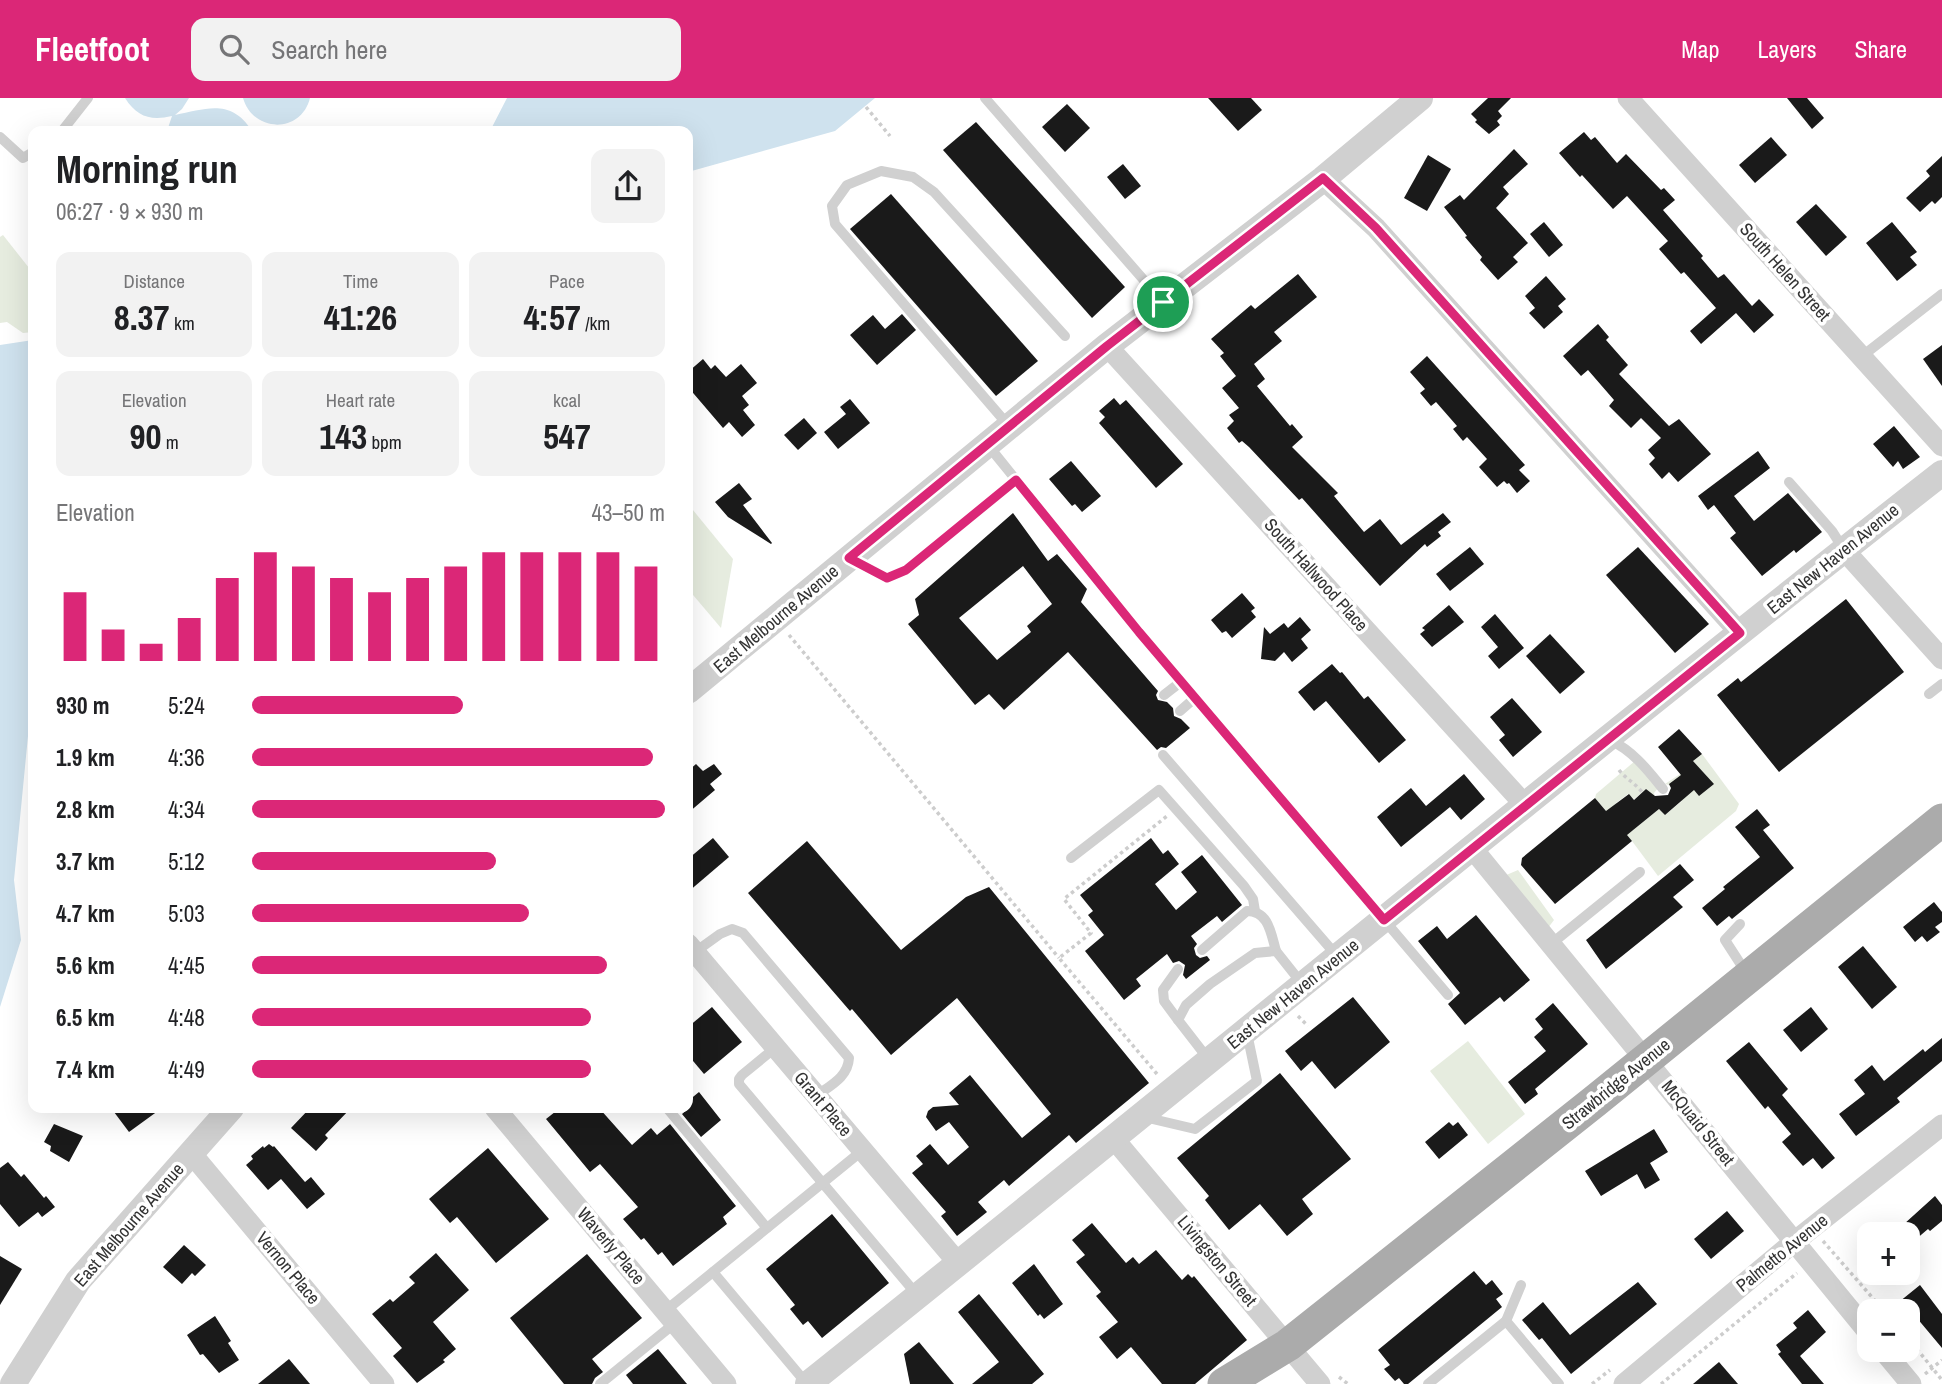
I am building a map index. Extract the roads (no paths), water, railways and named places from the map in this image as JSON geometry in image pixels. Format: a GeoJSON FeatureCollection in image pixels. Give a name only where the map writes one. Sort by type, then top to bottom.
{"type":"FeatureCollection","features":[{"type":"Feature","properties":{"kind":"main road","name":"Strawbridge Avenue"},"geometry":{"type":"LineString","coordinates":[[1287,1345],[1647,1060],[1749,976],[1842,892],[1942,820]]}},
{"type":"Feature","properties":{"kind":"main road"},"geometry":{"type":"LineString","coordinates":[[1224,1384],[1287,1345]]}},
{"type":"Feature","properties":{"kind":"main road"},"geometry":{"type":"LineString","coordinates":[[1259,1384],[1287,1345]]}},
{"type":"Feature","properties":{"kind":"street","name":"East Melbourne Avenue"},"geometry":{"type":"LineString","coordinates":[[693,687],[1107,346],[1323,178],[1420,98]]}},
{"type":"Feature","properties":{"kind":"street","name":"South Helen Street"},"geometry":{"type":"LineString","coordinates":[[1628,98],[1942,446]]}},
{"type":"Feature","properties":{"kind":"street"},"geometry":{"type":"LineString","coordinates":[[1323,178],[1376,228],[1740,633]]}},
{"type":"Feature","properties":{"kind":"street","name":"South Hallwood Place"},"geometry":{"type":"LineString","coordinates":[[1107,346],[1525,805]]}},
{"type":"Feature","properties":{"kind":"street","name":"East New Haven Avenue"},"geometry":{"type":"LineString","coordinates":[[807,1384],[1525,805],[1942,473]]}},
{"type":"Feature","properties":{"kind":"street"},"geometry":{"type":"LineString","coordinates":[[1844,550],[1942,659]]}},
{"type":"Feature","properties":{"kind":"street","name":"McQuaid Street"},"geometry":{"type":"LineString","coordinates":[[1472,848],[1857,1319]]}},
{"type":"Feature","properties":{"kind":"street","name":"Grant Place"},"geometry":{"type":"LineString","coordinates":[[693,950],[959,1264]]}},
{"type":"Feature","properties":{"kind":"street","name":"East Melbourne Avenue"},"geometry":{"type":"LineString","coordinates":[[13,1384],[78,1280],[227,1113]]}},
{"type":"Feature","properties":{"kind":"street","name":"Waverly Place"},"geometry":{"type":"LineString","coordinates":[[499,1113],[726,1384]]}},
{"type":"Feature","properties":{"kind":"street","name":"Palmetto Avenue"},"geometry":{"type":"LineString","coordinates":[[1624,1384],[1794,1242],[1942,1125]]}},
{"type":"Feature","properties":{"kind":"street","name":"Livingston Street"},"geometry":{"type":"LineString","coordinates":[[1114,1139],[1320,1384]]}},
{"type":"Feature","properties":{"kind":"street","name":"Vernon Place"},"geometry":{"type":"LineString","coordinates":[[191,1153],[384,1384]]}},
{"type":"Feature","properties":{"kind":"street"},"geometry":{"type":"LineString","coordinates":[[1893,1362],[1911,1384]]}},
{"type":"Feature","properties":{"kind":"lane"},"geometry":{"type":"LineString","coordinates":[[66,126],[88,98]]}},
{"type":"Feature","properties":{"kind":"lane"},"geometry":{"type":"LineString","coordinates":[[985,98],[1163,302]]}},
{"type":"Feature","properties":{"kind":"lane"},"geometry":{"type":"LineString","coordinates":[[0,137],[23,158],[28,155]]}},
{"type":"Feature","properties":{"kind":"lane"},"geometry":{"type":"LineString","coordinates":[[1009,426],[835,223],[832,206],[847,185],[881,171],[913,177],[934,192],[1065,336]]}},
{"type":"Feature","properties":{"kind":"lane"},"geometry":{"type":"LineString","coordinates":[[1861,357],[1942,294]]}},
{"type":"Feature","properties":{"kind":"lane"},"geometry":{"type":"LineString","coordinates":[[987,444],[1182,681],[1448,995]]}},
{"type":"Feature","properties":{"kind":"lane"},"geometry":{"type":"LineString","coordinates":[[849,558],[887,578],[906,570],[1016,480]]}},
{"type":"Feature","properties":{"kind":"lane"},"geometry":{"type":"LineString","coordinates":[[1789,482],[1832,531],[1844,550]]}},
{"type":"Feature","properties":{"kind":"lane"},"geometry":{"type":"LineString","coordinates":[[1164,695],[1182,681]]}},
{"type":"Feature","properties":{"kind":"lane"},"geometry":{"type":"LineString","coordinates":[[1929,694],[1942,684]]}},
{"type":"Feature","properties":{"kind":"lane"},"geometry":{"type":"LineString","coordinates":[[1180,710],[1196,697]]}},
{"type":"Feature","properties":{"kind":"lane"},"geometry":{"type":"LineString","coordinates":[[1608,739],[1636,756],[1663,789]]}},
{"type":"Feature","properties":{"kind":"lane"},"geometry":{"type":"LineString","coordinates":[[1163,755],[1338,957]]}},
{"type":"Feature","properties":{"kind":"lane"},"geometry":{"type":"LineString","coordinates":[[1071,858],[1159,790],[1244,886],[1253,900],[1255,911]]}},
{"type":"Feature","properties":{"kind":"lane"},"geometry":{"type":"LineString","coordinates":[[1551,944],[1640,872]]}},
{"type":"Feature","properties":{"kind":"lane"},"geometry":{"type":"LineString","coordinates":[[1202,950],[1247,911],[1255,911],[1265,918],[1276,951],[1303,985]]}},
{"type":"Feature","properties":{"kind":"lane"},"geometry":{"type":"LineString","coordinates":[[1740,924],[1725,940],[1749,976]]}},
{"type":"Feature","properties":{"kind":"lane"},"geometry":{"type":"LineString","coordinates":[[693,947],[732,929],[743,933],[849,1058],[848,1068],[841,1078],[816,1096]]}},
{"type":"Feature","properties":{"kind":"lane"},"geometry":{"type":"LineString","coordinates":[[1178,1020],[1186,1005],[1210,984],[1255,953],[1276,951]]}},
{"type":"Feature","properties":{"kind":"lane"},"geometry":{"type":"LineString","coordinates":[[1178,969],[1163,989],[1164,1001],[1210,1061]]}},
{"type":"Feature","properties":{"kind":"lane"},"geometry":{"type":"LineString","coordinates":[[1141,1116],[1195,1129],[1257,1081],[1247,1031]]}},
{"type":"Feature","properties":{"kind":"lane"},"geometry":{"type":"LineString","coordinates":[[775,1048],[742,1075],[738,1079],[739,1084],[918,1296]]}},
{"type":"Feature","properties":{"kind":"lane"},"geometry":{"type":"LineString","coordinates":[[671,1113],[767,1228]]}},
{"type":"Feature","properties":{"kind":"lane"},"geometry":{"type":"LineString","coordinates":[[600,1384],[713,1272],[863,1150]]}},
{"type":"Feature","properties":{"kind":"lane"},"geometry":{"type":"LineString","coordinates":[[713,1272],[807,1384]]}},
{"type":"Feature","properties":{"kind":"lane"},"geometry":{"type":"LineString","coordinates":[[1428,1384],[1506,1321],[1521,1285]]}},
{"type":"Feature","properties":{"kind":"lane"},"geometry":{"type":"LineString","coordinates":[[1506,1321],[1559,1384]]}},
{"type":"Feature","properties":{"kind":"water"},"geometry":{"type":"Polygon","coordinates":[[[125,98],[189,98],[175,115],[217,108],[235,114],[248,126],[169,126],[172,116],[151,118],[134,110],[125,98]]]}},
{"type":"Feature","properties":{"kind":"water"},"geometry":{"type":"Polygon","coordinates":[[[243,98],[310,98],[305,110],[297,118],[277,125],[256,118],[248,110],[243,98]]]}},
{"type":"Feature","properties":{"kind":"water"},"geometry":{"type":"Polygon","coordinates":[[[507,98],[875,98],[835,131],[693,171],[693,126],[493,126],[507,98]]]}},
{"type":"Feature","properties":{"kind":"water"},"geometry":{"type":"Polygon","coordinates":[[[28,341],[28,736],[14,880],[21,940],[0,1007],[0,345],[28,341]]]}}]}
